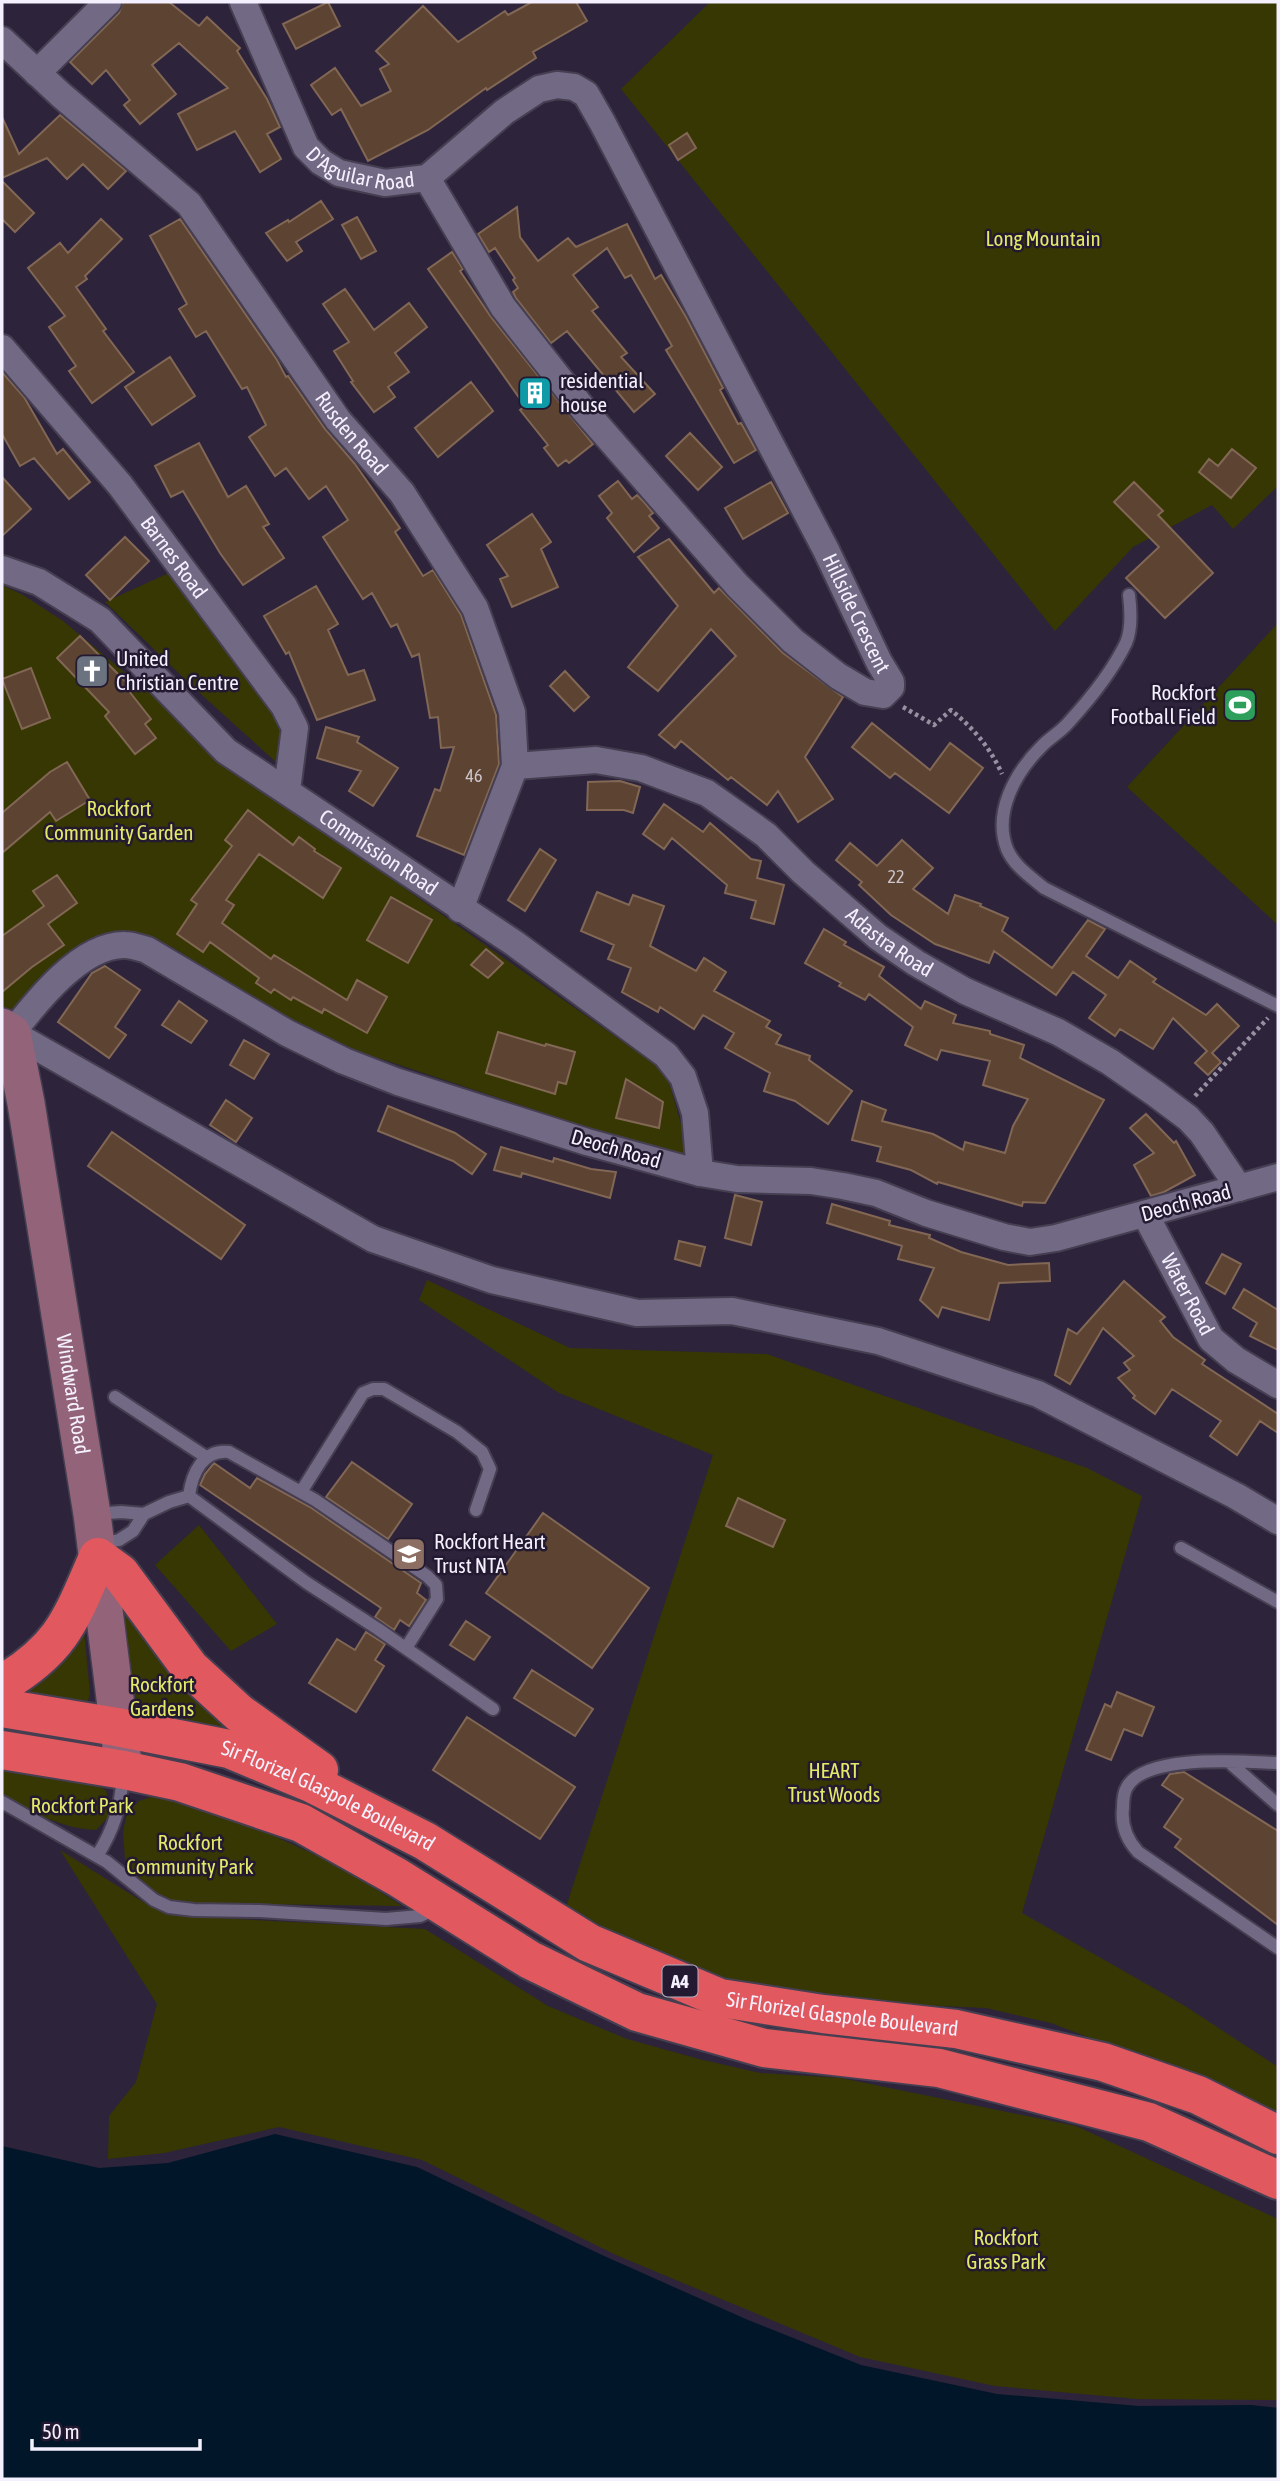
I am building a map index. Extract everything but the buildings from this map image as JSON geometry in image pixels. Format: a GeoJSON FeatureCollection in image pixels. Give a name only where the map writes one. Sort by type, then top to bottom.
{"type":"FeatureCollection","features":[{"type":"Feature","properties":{"kind":"highway"},"geometry":{"type":"LineString","coordinates":[[2,1684],[48,1652],[65,1630],[96,1539]]}},
{"type":"Feature","properties":{"kind":"highway"},"geometry":{"type":"LineString","coordinates":[[96,1539],[190,1668],[239,1713],[425,1841]]}},
{"type":"Feature","properties":{"kind":"highway","name":"Sir Florizel Glaspole Boulevard"},"geometry":{"type":"LineString","coordinates":[[2,1708],[229,1749],[313,1784],[425,1841],[589,1943],[720,1997],[823,2014],[956,2029],[1103,2062],[1198,2095],[1278,2135]]}},
{"type":"Feature","properties":{"kind":"highway","name":"Sir Florizel Glaspole Boulevard"},"geometry":{"type":"LineString","coordinates":[[2,1750],[180,1782],[301,1823],[530,1960],[637,2012],[764,2048],[939,2068],[1149,2122],[1278,2180]]}},
{"type":"Feature","properties":{"kind":"main road","name":"Windward Road"},"geometry":{"type":"LineString","coordinates":[[7,1030],[26,1103],[96,1539],[124,1770]]}},
{"type":"Feature","properties":{"kind":"street"},"geometry":{"type":"LineString","coordinates":[[37,73],[108,2]]}},
{"type":"Feature","properties":{"kind":"street","name":"D'Aguilar Road"},"geometry":{"type":"LineString","coordinates":[[243,2],[306,146],[321,162],[340,173],[385,183],[427,178],[504,112],[539,89],[557,85],[574,87],[586,94]]}},
{"type":"Feature","properties":{"kind":"street","name":"Rusden Road"},"geometry":{"type":"LineString","coordinates":[[2,40],[189,204],[338,420],[402,493],[475,608],[512,712],[515,766],[460,908]]}},
{"type":"Feature","properties":{"kind":"street","name":"Hillside Crescent"},"geometry":{"type":"LineString","coordinates":[[427,178],[503,307],[584,410],[737,585],[793,641],[838,676],[865,692],[883,695],[891,687],[891,682],[790,481],[586,94]]}},
{"type":"Feature","properties":{"kind":"street","name":"Barnes Road"},"geometry":{"type":"LineString","coordinates":[[2,348],[120,485],[284,706],[295,728],[287,790]]}},
{"type":"Feature","properties":{"kind":"street","name":"Commission Road"},"geometry":{"type":"LineString","coordinates":[[2,569],[39,582],[100,620],[226,751],[514,943],[666,1055],[683,1077],[695,1113],[700,1173]]}},
{"type":"Feature","properties":{"kind":"street","name":"Adastra Road"},"geometry":{"type":"LineString","coordinates":[[515,766],[596,760],[641,768],[707,793],[766,835],[803,872],[878,937],[916,964],[965,991],[1058,1032],[1110,1062],[1156,1094],[1188,1118],[1202,1133],[1239,1188]]}},
{"type":"Feature","properties":{"kind":"street","name":"Deoch Road"},"geometry":{"type":"LineString","coordinates":[[7,1030],[56,980],[98,951],[125,945],[147,950],[287,1033],[344,1061],[398,1082],[587,1142],[700,1173],[737,1179],[811,1181],[843,1186],[876,1193],[926,1213],[1004,1237],[1030,1242],[1056,1238],[1278,1177]]}},
{"type":"Feature","properties":{"kind":"street"},"geometry":{"type":"LineString","coordinates":[[7,1030],[373,1239],[492,1280],[637,1313],[732,1311],[878,1341],[1038,1394],[1236,1496],[1278,1521]]}},
{"type":"Feature","properties":{"kind":"street","name":"Water Road"},"geometry":{"type":"LineString","coordinates":[[1145,1214],[1211,1339],[1236,1360],[1278,1385]]}},
{"type":"Feature","properties":{"kind":"lane"},"geometry":{"type":"LineString","coordinates":[[1129,596],[1131,617],[1127,642],[1105,677],[1067,725],[1040,748],[1010,790],[1002,815],[1008,851],[1020,867],[1044,888],[1278,1006]]}},
{"type":"Feature","properties":{"kind":"lane"},"geometry":{"type":"LineString","coordinates":[[301,1492],[363,1393],[384,1389],[457,1432],[482,1452],[490,1469],[476,1510]]}},
{"type":"Feature","properties":{"kind":"lane"},"geometry":{"type":"LineString","coordinates":[[115,1397],[206,1457]]}},
{"type":"Feature","properties":{"kind":"lane"},"geometry":{"type":"LineString","coordinates":[[189,1496],[193,1478],[206,1457],[218,1451],[229,1452],[301,1492],[427,1576],[436,1585],[438,1600],[406,1648]]}},
{"type":"Feature","properties":{"kind":"lane"},"geometry":{"type":"LineString","coordinates":[[96,1539],[121,1512],[144,1514],[189,1496]]}},
{"type":"Feature","properties":{"kind":"lane"},"geometry":{"type":"LineString","coordinates":[[189,1496],[307,1583],[493,1709]]}},
{"type":"Feature","properties":{"kind":"lane"},"geometry":{"type":"LineString","coordinates":[[96,1539],[119,1540],[133,1531],[144,1514]]}},
{"type":"Feature","properties":{"kind":"lane"},"geometry":{"type":"LineString","coordinates":[[1181,1549],[1278,1602]]}},
{"type":"Feature","properties":{"kind":"lane"},"geometry":{"type":"LineString","coordinates":[[1278,1763],[1182,1762],[1138,1776],[1128,1786],[1122,1815],[1129,1842],[1138,1852],[1278,1948]]}},
{"type":"Feature","properties":{"kind":"lane"},"geometry":{"type":"LineString","coordinates":[[1229,1762],[1278,1805]]}},
{"type":"Feature","properties":{"kind":"lane"},"geometry":{"type":"LineString","coordinates":[[97,1856],[118,1816],[124,1770]]}},
{"type":"Feature","properties":{"kind":"lane"},"geometry":{"type":"LineString","coordinates":[[2,1802],[97,1856],[154,1900],[169,1907],[386,1919],[420,1916],[443,1906]]}},
{"type":"Feature","properties":{"kind":"path"},"geometry":{"type":"LineString","coordinates":[[883,695],[933,725],[951,710],[971,726],[993,753],[1010,790]]}},
{"type":"Feature","properties":{"kind":"path"},"geometry":{"type":"LineString","coordinates":[[1179,1113],[1269,1016]]}},
{"type":"Feature","properties":{"kind":"green space","name":"Long Mountain"},"geometry":{"type":"Polygon","coordinates":[[[710,2],[1278,2],[1278,486],[1233,529],[1212,505],[1133,547],[1055,631],[621,89],[710,2]]]}},
{"type":"Feature","properties":{"kind":"green space"},"geometry":{"type":"Polygon","coordinates":[[[169,573],[288,723],[277,763],[105,602],[169,573]]]}},
{"type":"Feature","properties":{"kind":"green space","name":"Rockfort Community Garden"},"geometry":{"type":"Polygon","coordinates":[[[2,585],[63,621],[276,798],[666,1072],[692,1162],[333,1043],[172,947],[156,941],[126,939],[2,1026],[2,585]]]}},
{"type":"Feature","properties":{"kind":"green space","name":"Rockfort Football Field"},"geometry":{"type":"Polygon","coordinates":[[[1278,623],[1278,925],[1127,787],[1278,623]]]}},
{"type":"Feature","properties":{"kind":"green space","name":"HEART Trust Woods"},"geometry":{"type":"Polygon","coordinates":[[[427,1280],[570,1348],[767,1354],[1087,1468],[1142,1496],[1022,1913],[1185,2006],[1278,2067],[1278,2120],[1145,2059],[1051,2023],[986,2008],[833,2001],[700,1978],[566,1907],[713,1455],[559,1393],[419,1300],[427,1280]]]}},
{"type":"Feature","properties":{"kind":"green space"},"geometry":{"type":"Polygon","coordinates":[[[199,1525],[277,1624],[231,1651],[155,1565],[199,1525]]]}},
{"type":"Feature","properties":{"kind":"green space","name":"Rockfort Gardens"},"geometry":{"type":"Polygon","coordinates":[[[112,1574],[308,1773],[138,1720],[116,1614],[112,1574]]]}},
{"type":"Feature","properties":{"kind":"green space"},"geometry":{"type":"Polygon","coordinates":[[[82,1610],[90,1693],[86,1709],[2,1701],[82,1610]]]}},
{"type":"Feature","properties":{"kind":"green space","name":"Rockfort Park"},"geometry":{"type":"Polygon","coordinates":[[[2,1764],[91,1783],[106,1790],[111,1814],[96,1830],[59,1823],[36,1813],[2,1797],[2,1764]]]}},
{"type":"Feature","properties":{"kind":"green space","name":"Rockfort Community Park"},"geometry":{"type":"Polygon","coordinates":[[[163,1793],[261,1830],[342,1867],[402,1906],[180,1903],[161,1897],[142,1881],[125,1859],[123,1832],[127,1813],[139,1801],[163,1793]]]}},
{"type":"Feature","properties":{"kind":"green space","name":"Rockfort Grass Park"},"geometry":{"type":"Polygon","coordinates":[[[60,1850],[148,1905],[181,1916],[425,1929],[548,2006],[627,2039],[699,2059],[760,2073],[841,2078],[1076,2126],[1278,2219],[1278,2400],[1137,2399],[995,2386],[860,2357],[616,2255],[422,2160],[279,2127],[164,2153],[108,2159],[109,2116],[136,2082],[157,2004],[60,1850]]]}},
{"type":"Feature","properties":{"kind":"water"},"geometry":{"type":"Polygon","coordinates":[[[275,2134],[417,2167],[602,2255],[748,2320],[861,2365],[997,2394],[1139,2406],[1251,2405],[1278,2408],[1278,2479],[2,2479],[2,2146],[99,2168],[168,2163],[275,2134]]]}},
{"type":"Feature","properties":{"kind":"place","name":"residential house"},"geometry":{"type":"Point","coordinates":[535,393]}},
{"type":"Feature","properties":{"kind":"place","name":"United Christian Centre"},"geometry":{"type":"Point","coordinates":[92,671]}},
{"type":"Feature","properties":{"kind":"place","name":"Rockfort Football Field"},"geometry":{"type":"Point","coordinates":[1240,705]}},
{"type":"Feature","properties":{"kind":"place","name":"Rockfort Heart Trust NTA"},"geometry":{"type":"Point","coordinates":[409,1554]}}]}
